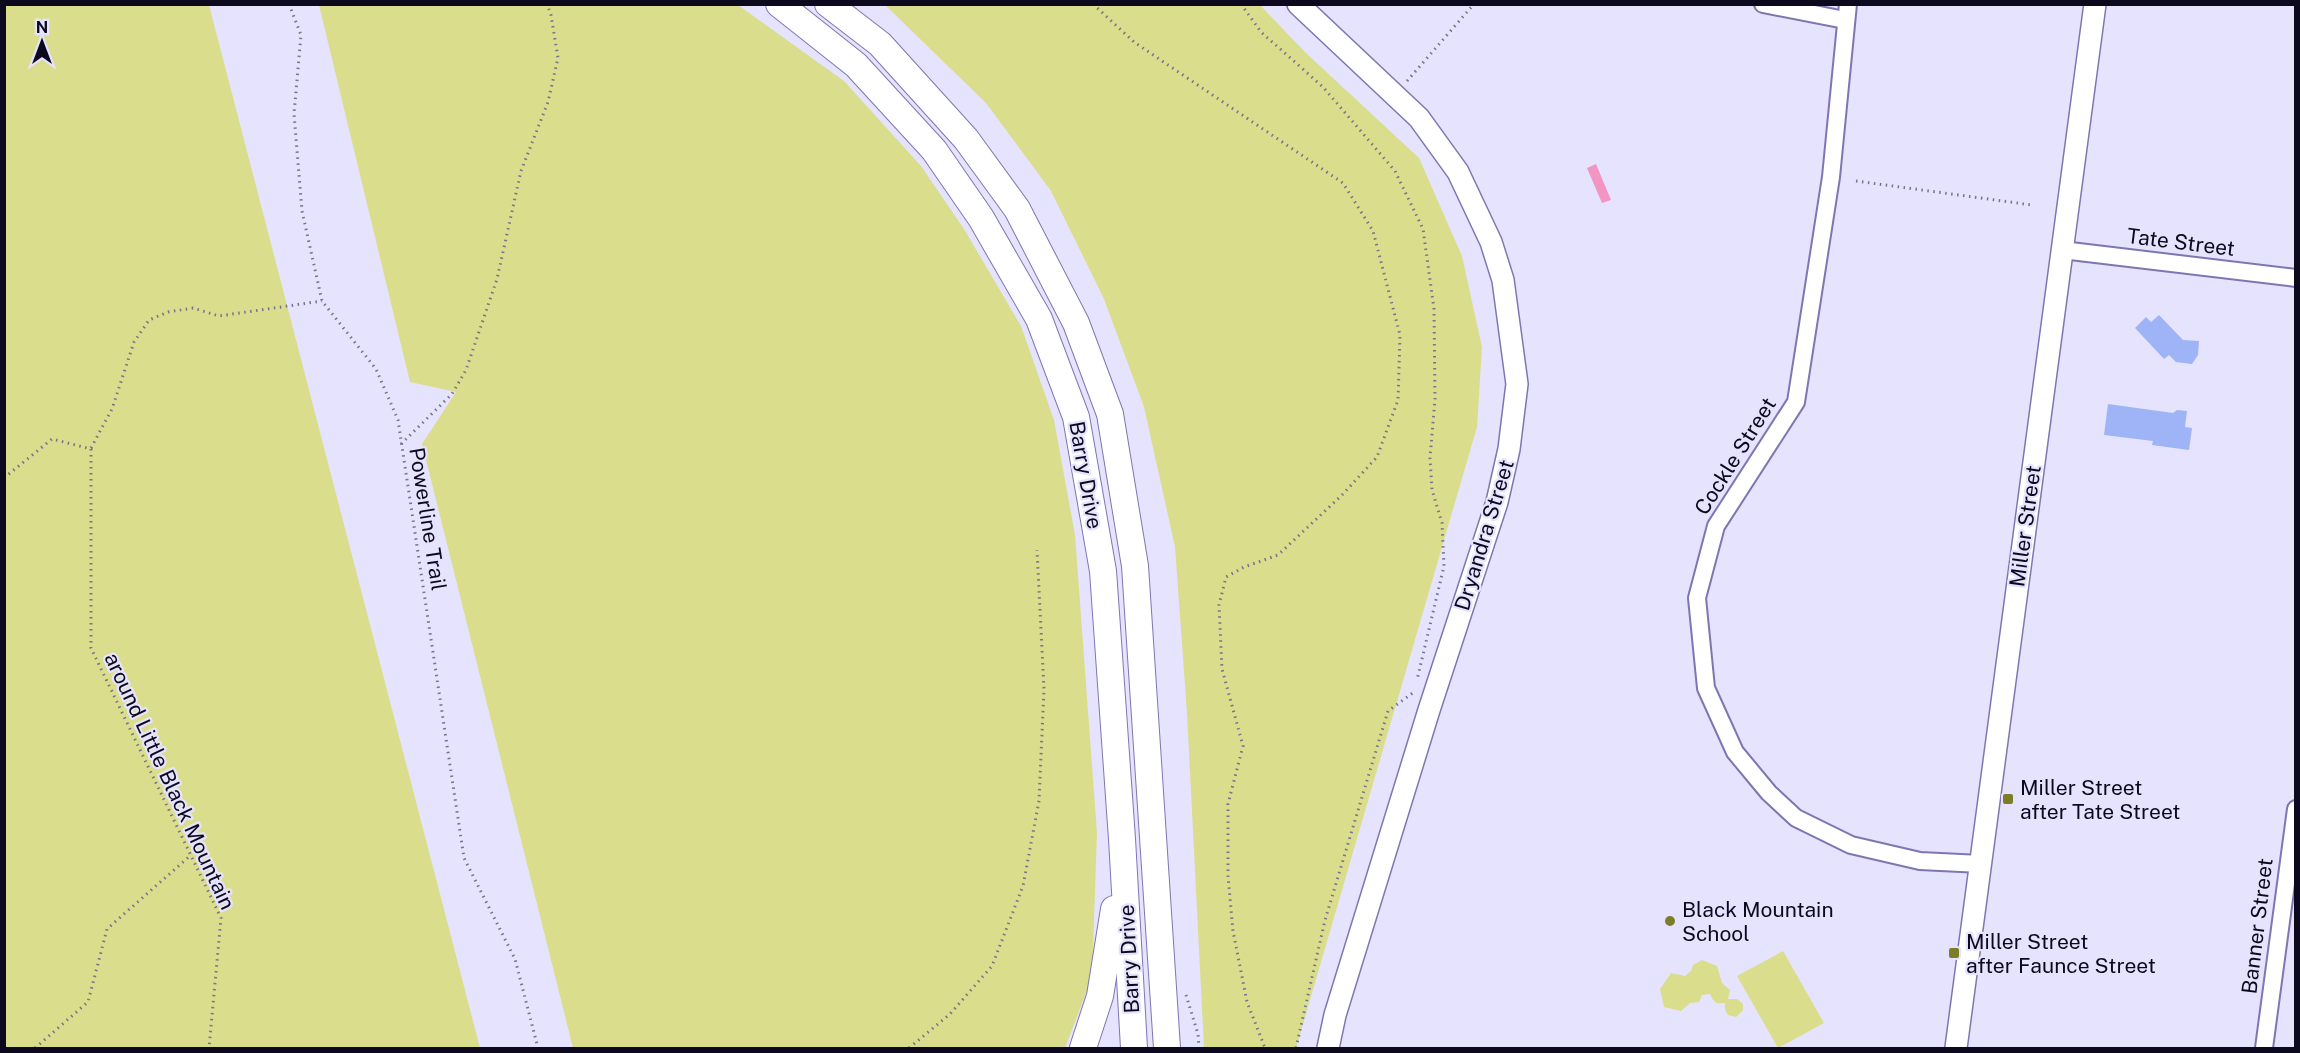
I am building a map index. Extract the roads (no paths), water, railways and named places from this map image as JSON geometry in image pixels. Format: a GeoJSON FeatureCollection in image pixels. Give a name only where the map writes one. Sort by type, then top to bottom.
{"type":"FeatureCollection","features":[{"type":"Feature","properties":{"kind":"main road","name":"Barry Drive"},"geometry":{"type":"LineString","coordinates":[[779,4],[856,65],[934,150],[981,218],[1039,319],[1076,417],[1103,571],[1134,1048]]}},
{"type":"Feature","properties":{"kind":"main road","name":"Barry Drive"},"geometry":{"type":"LineString","coordinates":[[828,4],[880,44],[966,139],[1017,209],[1076,323],[1110,414],[1135,566],[1167,1048]]}},
{"type":"Feature","properties":{"kind":"main road"},"geometry":{"type":"LineString","coordinates":[[1083,1048],[1100,996],[1106,967],[1122,839]]}},
{"type":"Feature","properties":{"kind":"street","name":"Dryandra Street"},"geometry":{"type":"LineString","coordinates":[[1298,4],[1419,118],[1458,172],[1491,242],[1503,280],[1517,384],[1509,449],[1497,502],[1429,710],[1335,1015],[1328,1048]]}},
{"type":"Feature","properties":{"kind":"street"},"geometry":{"type":"LineString","coordinates":[[1763,4],[1847,12]]}},
{"type":"Feature","properties":{"kind":"street","name":"Miller Street"},"geometry":{"type":"LineString","coordinates":[[1956,1048],[2095,4]]}},
{"type":"Feature","properties":{"kind":"street","name":"Cockle Street"},"geometry":{"type":"LineString","coordinates":[[1847,12],[1831,177],[1796,402],[1716,526],[1697,598],[1706,688],[1735,752],[1769,793],[1796,818],[1851,845],[1920,861],[1981,864]]}},
{"type":"Feature","properties":{"kind":"street","name":"Tate Street"},"geometry":{"type":"LineString","coordinates":[[2062,250],[2295,278]]}},
{"type":"Feature","properties":{"kind":"street","name":"Banner Street"},"geometry":{"type":"LineString","coordinates":[[2264,1048],[2295,809]]}},
{"type":"Feature","properties":{"kind":"place","name":"Miller Street after Tate Street"},"geometry":{"type":"Point","coordinates":[2008,799]}},
{"type":"Feature","properties":{"kind":"place","name":"Black Mountain School"},"geometry":{"type":"Point","coordinates":[1670,921]}},
{"type":"Feature","properties":{"kind":"place","name":"Miller Street after Faunce Street"},"geometry":{"type":"Point","coordinates":[1954,953]}}]}
